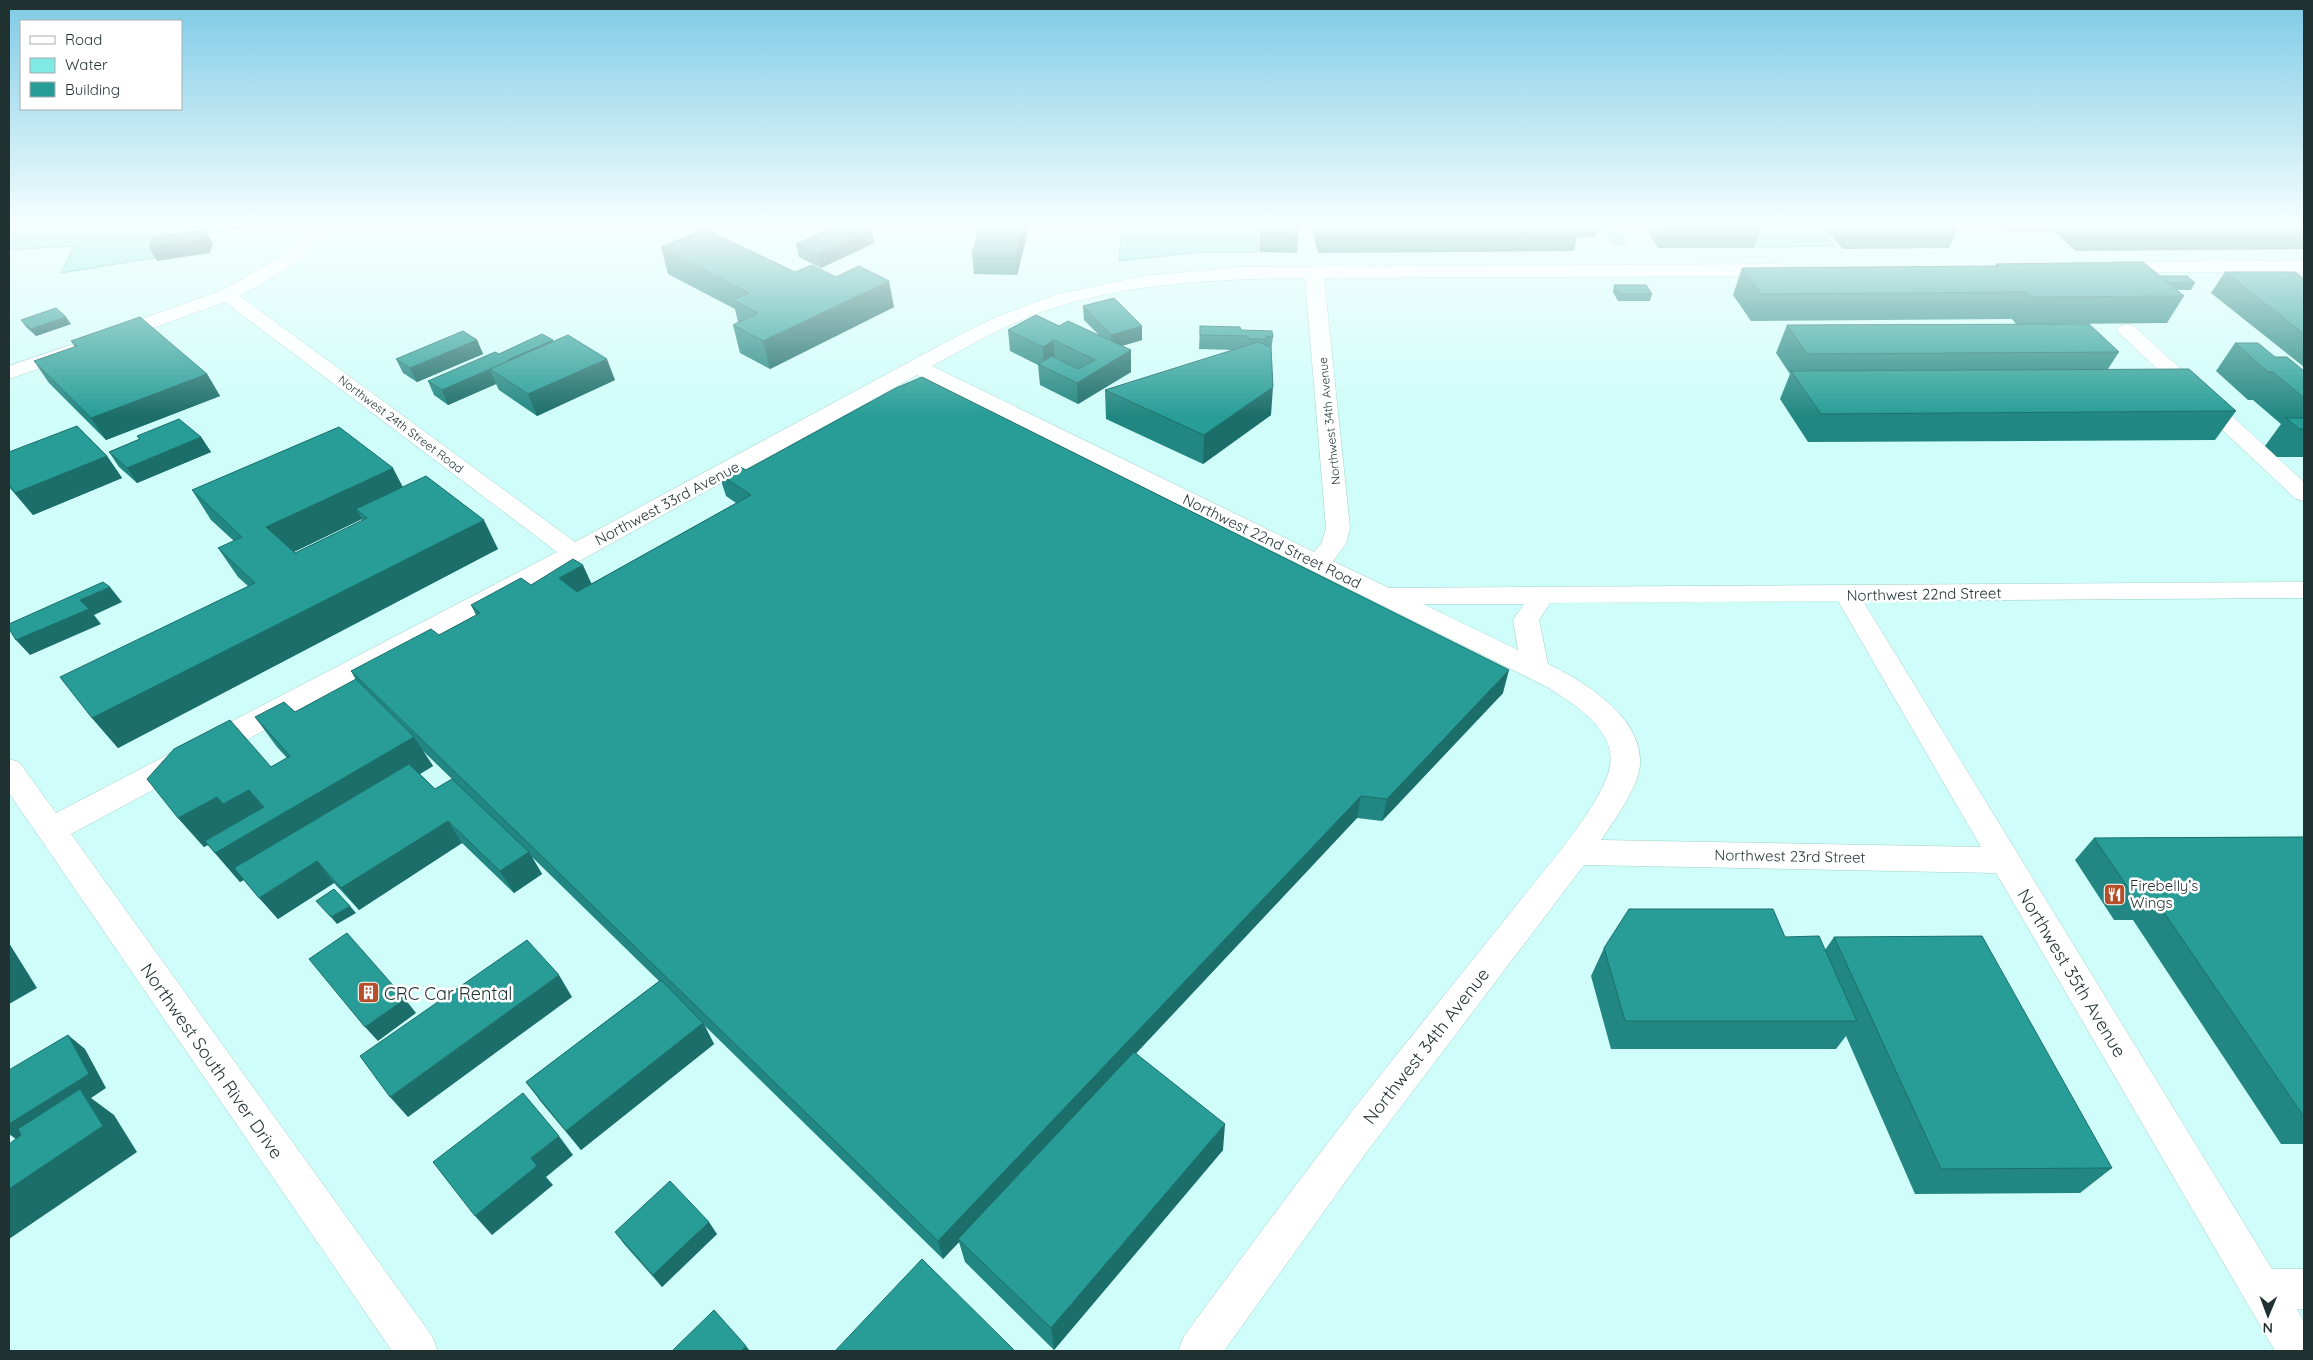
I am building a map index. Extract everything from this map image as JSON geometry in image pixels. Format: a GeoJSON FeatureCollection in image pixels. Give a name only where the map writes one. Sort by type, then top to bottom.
{"type":"FeatureCollection","features":[{"type":"Feature","properties":{"kind":"street"},"geometry":{"type":"LineString","coordinates":[[9,372],[227,295],[237,289]]}},
{"type":"Feature","properties":{"kind":"street","name":"Northwest 33rd Avenue"},"geometry":{"type":"LineString","coordinates":[[50,831],[574,553],[808,427],[916,366],[1003,321],[1058,300],[1104,289]]}},
{"type":"Feature","properties":{"kind":"street","name":"Northwest 34th Avenue"},"geometry":{"type":"LineString","coordinates":[[1316,289],[1338,528],[1336,541],[1331,551],[1316,563]]}},
{"type":"Feature","properties":{"kind":"street","name":"Northwest 24th Street Road"},"geometry":{"type":"LineString","coordinates":[[227,295],[574,553]]}},
{"type":"Feature","properties":{"kind":"street"},"geometry":{"type":"LineString","coordinates":[[2127,330],[2304,494]]}},
{"type":"Feature","properties":{"kind":"street","name":"Northwest 22nd Street Road"},"geometry":{"type":"LineString","coordinates":[[916,366],[1536,670],[1584,697],[1606,716],[1616,732]]}},
{"type":"Feature","properties":{"kind":"street","name":"Northwest 22nd Street"},"geometry":{"type":"LineString","coordinates":[[1385,596],[2304,590]]}},
{"type":"Feature","properties":{"kind":"street","name":"Northwest 35th Avenue"},"geometry":{"type":"LineString","coordinates":[[1846,594],[2298,1351]]}},
{"type":"Feature","properties":{"kind":"street"},"geometry":{"type":"LineString","coordinates":[[1536,670],[1526,628],[1526,620],[1543,595]]}},
{"type":"Feature","properties":{"kind":"street","name":"Northwest 34th Avenue"},"geometry":{"type":"LineString","coordinates":[[1199,1351],[1354,1140],[1576,852],[1621,782],[1625,765],[1623,750],[1616,732]]}},
{"type":"Feature","properties":{"kind":"street","name":"Northwest South River Drive"},"geometry":{"type":"LineString","coordinates":[[9,770],[416,1351]]}},
{"type":"Feature","properties":{"kind":"street","name":"Northwest 23rd Street"},"geometry":{"type":"LineString","coordinates":[[1576,852],[2004,860]]}},
{"type":"Feature","properties":{"kind":"street"},"geometry":{"type":"LineString","coordinates":[[2261,1290],[2304,1289]]}},
{"type":"Feature","properties":{"kind":"shaded area"},"geometry":{"type":"Polygon","coordinates":[[[9,289],[2304,289],[2304,1351],[9,1351],[9,289]]]}},
{"type":"Feature","properties":{"kind":"building"},"geometry":{"type":"Polygon","coordinates":[[[742,289],[871,289],[763,341],[733,325],[758,313],[733,300],[749,293],[742,289]]]}},
{"type":"Feature","properties":{"kind":"building"},"geometry":{"type":"Polygon","coordinates":[[[1617,289],[1649,289],[1652,294],[1620,294],[1617,289]]]}},
{"type":"Feature","properties":{"kind":"building"},"geometry":{"type":"Polygon","coordinates":[[[1758,289],[2176,289],[2184,296],[2031,297],[2026,292],[1761,294],[1758,289]]]}},
{"type":"Feature","properties":{"kind":"building"},"geometry":{"type":"Polygon","coordinates":[[[2247,289],[2304,289],[2304,334],[2247,289]]]}},
{"type":"Feature","properties":{"kind":"building"},"geometry":{"type":"Polygon","coordinates":[[[1114,298],[1142,326],[1111,335],[1083,306],[1114,298]]]}},
{"type":"Feature","properties":{"kind":"building"},"geometry":{"type":"Polygon","coordinates":[[[56,308],[66,317],[31,329],[21,320],[56,308]]]}},
{"type":"Feature","properties":{"kind":"building"},"geometry":{"type":"Polygon","coordinates":[[[1036,315],[1059,326],[1068,321],[1131,350],[1077,383],[1038,364],[1052,356],[1078,369],[1095,360],[1054,340],[1043,347],[1008,330],[1036,315]]]}},
{"type":"Feature","properties":{"kind":"building"},"geometry":{"type":"Polygon","coordinates":[[[140,317],[207,374],[91,418],[34,361],[77,346],[71,341],[140,317]]]}},
{"type":"Feature","properties":{"kind":"building"},"geometry":{"type":"Polygon","coordinates":[[[2089,324],[2119,352],[1807,354],[1787,325],[2089,324]]]}},
{"type":"Feature","properties":{"kind":"building"},"geometry":{"type":"Polygon","coordinates":[[[1200,326],[1240,327],[1241,330],[1272,331],[1273,337],[1266,336],[1267,339],[1248,339],[1248,336],[1200,335],[1200,326]]]}},
{"type":"Feature","properties":{"kind":"building"},"geometry":{"type":"Polygon","coordinates":[[[463,331],[477,340],[410,368],[396,359],[463,331]]]}},
{"type":"Feature","properties":{"kind":"building"},"geometry":{"type":"Polygon","coordinates":[[[542,334],[553,340],[442,390],[428,381],[495,352],[499,354],[542,334]]]}},
{"type":"Feature","properties":{"kind":"building"},"geometry":{"type":"Polygon","coordinates":[[[568,335],[607,359],[528,394],[490,369],[568,335]]]}},
{"type":"Feature","properties":{"kind":"building"},"geometry":{"type":"Polygon","coordinates":[[[1258,342],[1271,347],[1273,387],[1204,435],[1105,390],[1258,342]]]}},
{"type":"Feature","properties":{"kind":"building"},"geometry":{"type":"Polygon","coordinates":[[[2235,343],[2258,343],[2275,357],[2287,357],[2304,371],[2304,398],[2273,372],[2268,372],[2235,343]]]}},
{"type":"Feature","properties":{"kind":"building"},"geometry":{"type":"Polygon","coordinates":[[[2189,369],[2236,411],[1821,414],[1791,371],[2189,369]]]}},
{"type":"Feature","properties":{"kind":"building"},"geometry":{"type":"Polygon","coordinates":[[[922,377],[1509,670],[1387,799],[1361,796],[938,1241],[351,671],[431,629],[439,635],[480,613],[471,605],[521,578],[531,585],[573,559],[583,565],[559,578],[577,592],[751,495],[719,474],[736,465],[746,470],[896,388],[922,377]]]}},
{"type":"Feature","properties":{"kind":"building"},"geometry":{"type":"Polygon","coordinates":[[[2286,418],[2304,418],[2304,429],[2299,429],[2286,418]]]}},
{"type":"Feature","properties":{"kind":"building"},"geometry":{"type":"Polygon","coordinates":[[[179,419],[201,437],[127,468],[109,452],[140,439],[137,436],[179,419]]]}},
{"type":"Feature","properties":{"kind":"building"},"geometry":{"type":"Polygon","coordinates":[[[77,426],[107,456],[15,493],[9,485],[9,452],[77,426]]]}},
{"type":"Feature","properties":{"kind":"building"},"geometry":{"type":"Polygon","coordinates":[[[339,427],[393,468],[266,527],[295,553],[367,518],[356,509],[426,476],[484,520],[92,718],[60,677],[255,583],[218,548],[242,537],[192,490],[339,427]]]}},
{"type":"Feature","properties":{"kind":"building"},"geometry":{"type":"Polygon","coordinates":[[[103,582],[110,587],[80,600],[89,609],[16,640],[9,629],[9,624],[103,582]]]}},
{"type":"Feature","properties":{"kind":"building"},"geometry":{"type":"Polygon","coordinates":[[[356,679],[414,737],[215,853],[205,841],[264,807],[249,790],[223,804],[217,797],[178,818],[147,779],[174,749],[230,720],[271,767],[290,756],[255,717],[284,702],[295,712],[356,679]]]}},
{"type":"Feature","properties":{"kind":"building"},"geometry":{"type":"Polygon","coordinates":[[[409,764],[435,789],[452,779],[529,852],[500,871],[448,821],[341,888],[317,861],[259,898],[234,868],[409,764]]]}},
{"type":"Feature","properties":{"kind":"building"},"geometry":{"type":"Polygon","coordinates":[[[2304,837],[2304,1117],[2154,898],[2135,898],[2094,838],[2304,837]]]}},
{"type":"Feature","properties":{"kind":"building"},"geometry":{"type":"Polygon","coordinates":[[[334,889],[350,906],[331,917],[316,901],[334,889]]]}},
{"type":"Feature","properties":{"kind":"building"},"geometry":{"type":"Polygon","coordinates":[[[1629,909],[1773,909],[1785,937],[1819,936],[1857,1021],[1625,1021],[1604,948],[1629,909]]]}},
{"type":"Feature","properties":{"kind":"building","name":"CRC Car Rental"},"geometry":{"type":"Polygon","coordinates":[[[347,933],[405,999],[365,1027],[309,959],[347,933]]]}},
{"type":"Feature","properties":{"kind":"building"},"geometry":{"type":"Polygon","coordinates":[[[1982,936],[2112,1168],[1941,1169],[1834,937],[1982,936]]]}},
{"type":"Feature","properties":{"kind":"building"},"geometry":{"type":"Polygon","coordinates":[[[527,940],[559,975],[390,1097],[360,1056],[527,940]]]}},
{"type":"Feature","properties":{"kind":"building"},"geometry":{"type":"Polygon","coordinates":[[[661,980],[703,1023],[566,1131],[526,1082],[661,980]]]}},
{"type":"Feature","properties":{"kind":"building"},"geometry":{"type":"Polygon","coordinates":[[[68,1035],[89,1074],[9,1124],[9,1070],[68,1035]]]}},
{"type":"Feature","properties":{"kind":"building"},"geometry":{"type":"Polygon","coordinates":[[[1134,1052],[1225,1124],[1051,1328],[958,1239],[1134,1052]]]}},
{"type":"Feature","properties":{"kind":"building"},"geometry":{"type":"Polygon","coordinates":[[[80,1089],[103,1126],[9,1189],[9,1144],[21,1135],[18,1129],[80,1089]]]}},
{"type":"Feature","properties":{"kind":"building"},"geometry":{"type":"Polygon","coordinates":[[[523,1093],[559,1136],[531,1158],[537,1166],[475,1216],[433,1162],[523,1093]]]}},
{"type":"Feature","properties":{"kind":"building"},"geometry":{"type":"Polygon","coordinates":[[[670,1181],[709,1222],[653,1275],[615,1232],[670,1181]]]}},
{"type":"Feature","properties":{"kind":"building"},"geometry":{"type":"Polygon","coordinates":[[[922,1259],[1015,1351],[835,1351],[922,1259]]]}},
{"type":"Feature","properties":{"kind":"building"},"geometry":{"type":"Polygon","coordinates":[[[714,1310],[746,1346],[741,1351],[672,1351],[714,1310]]]}},
{"type":"Feature","properties":{"kind":"place","name":"Firebelly’s Wings"},"geometry":{"type":"Point","coordinates":[2114,894]}},
{"type":"Feature","properties":{"kind":"place","name":"CRC Car Rental"},"geometry":{"type":"Point","coordinates":[368,993]}}]}
